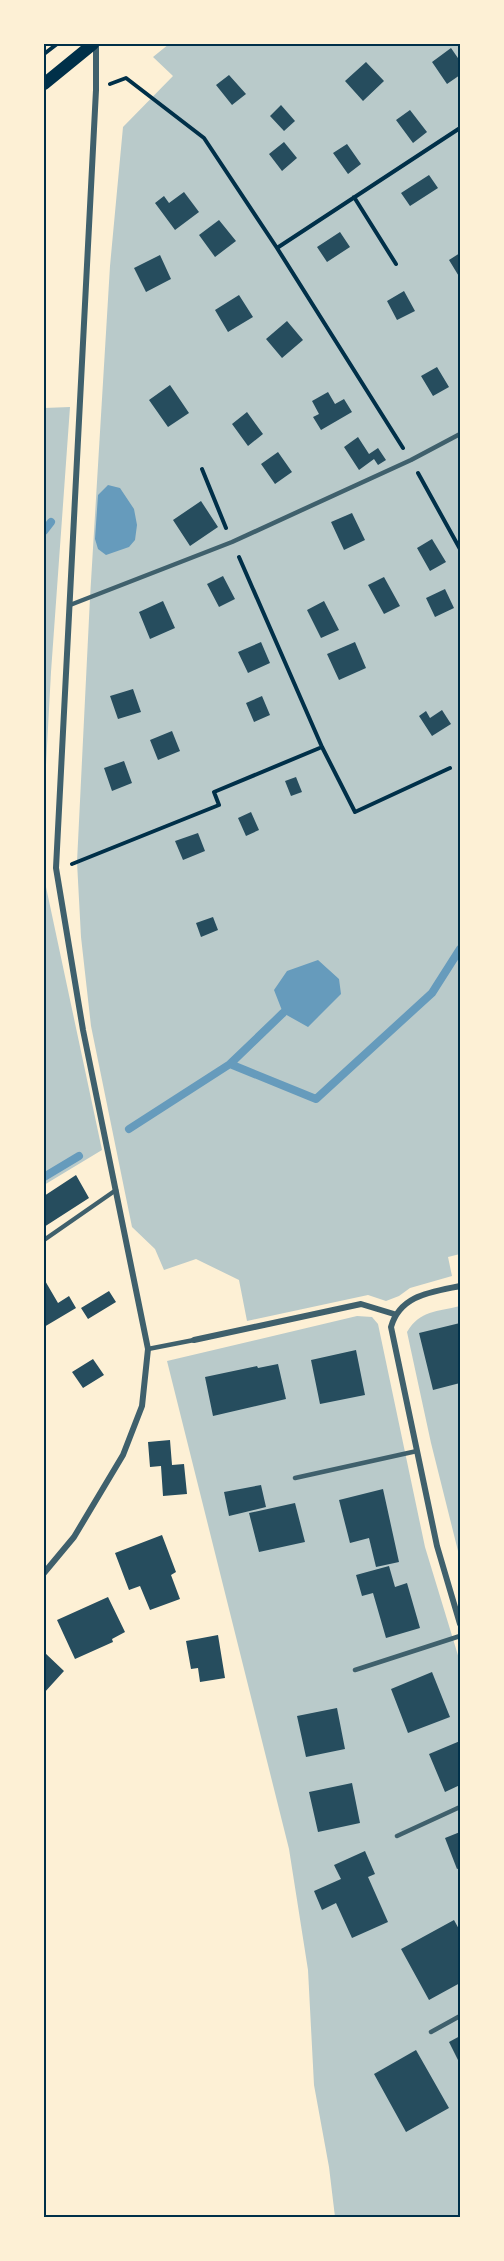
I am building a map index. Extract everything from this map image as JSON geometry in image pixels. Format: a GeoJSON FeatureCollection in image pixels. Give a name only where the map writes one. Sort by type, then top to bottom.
{"type":"FeatureCollection","features":[{"type":"Feature","properties":{"kind":"main road"},"geometry":{"type":"LineString","coordinates":[[44,84],[95,44]]}},
{"type":"Feature","properties":{"kind":"street"},"geometry":{"type":"LineString","coordinates":[[44,1573],[74,1537],[123,1455],[142,1406],[148,1349],[83,1030],[56,868],[96,90],[95,44]]}},
{"type":"Feature","properties":{"kind":"street"},"geometry":{"type":"LineString","coordinates":[[460,1286],[424,1294],[408,1302],[394,1314],[391,1327],[437,1546],[460,1624]]}},
{"type":"Feature","properties":{"kind":"street"},"geometry":{"type":"LineString","coordinates":[[194,1340],[361,1304],[394,1314]]}},
{"type":"Feature","properties":{"kind":"lane"},"geometry":{"type":"LineString","coordinates":[[70,605],[232,542],[411,460],[460,434]]}},
{"type":"Feature","properties":{"kind":"lane"},"geometry":{"type":"LineString","coordinates":[[44,1240],[116,1190]]}},
{"type":"Feature","properties":{"kind":"lane"},"geometry":{"type":"LineString","coordinates":[[148,1349],[194,1340]]}},
{"type":"Feature","properties":{"kind":"lane"},"geometry":{"type":"LineString","coordinates":[[295,1478],[417,1451]]}},
{"type":"Feature","properties":{"kind":"lane"},"geometry":{"type":"LineString","coordinates":[[355,1670],[460,1636]]}},
{"type":"Feature","properties":{"kind":"lane"},"geometry":{"type":"LineString","coordinates":[[397,1836],[460,1807]]}},
{"type":"Feature","properties":{"kind":"lane"},"geometry":{"type":"LineString","coordinates":[[431,2032],[460,2016]]}},
{"type":"Feature","properties":{"kind":"path"},"geometry":{"type":"LineString","coordinates":[[44,54],[57,44]]}},
{"type":"Feature","properties":{"kind":"path"},"geometry":{"type":"LineString","coordinates":[[96,90],[126,78],[204,138],[277,248],[411,460],[460,549]]}},
{"type":"Feature","properties":{"kind":"path"},"geometry":{"type":"LineString","coordinates":[[277,248],[460,128]]}},
{"type":"Feature","properties":{"kind":"path"},"geometry":{"type":"LineString","coordinates":[[354,197],[396,264]]}},
{"type":"Feature","properties":{"kind":"path"},"geometry":{"type":"LineString","coordinates":[[202,469],[322,747],[355,812],[450,768]]}},
{"type":"Feature","properties":{"kind":"path"},"geometry":{"type":"LineString","coordinates":[[56,868],[77,862],[219,805],[214,792],[322,747]]}},
{"type":"Feature","properties":{"kind":"shaded area"},"geometry":{"type":"Polygon","coordinates":[[[169,44],[460,44],[460,1254],[448,1257],[452,1276],[410,1288],[386,1301],[368,1295],[247,1321],[239,1280],[196,1259],[164,1270],[155,1249],[132,1227],[91,1026],[81,937],[77,862],[90,598],[110,266],[123,127],[173,76],[153,57],[169,44]]]}},
{"type":"Feature","properties":{"kind":"shaded area"},"geometry":{"type":"Polygon","coordinates":[[[70,407],[51,672],[44,802],[44,408],[70,407]]]}},
{"type":"Feature","properties":{"kind":"shaded area"},"geometry":{"type":"Polygon","coordinates":[[[44,802],[46,887],[102,1150],[44,1185],[44,802]]]}},
{"type":"Feature","properties":{"kind":"shaded area"},"geometry":{"type":"Polygon","coordinates":[[[460,1306],[460,1559],[431,1443],[407,1332],[423,1316],[460,1306]]]}},
{"type":"Feature","properties":{"kind":"shaded area"},"geometry":{"type":"Polygon","coordinates":[[[357,1316],[372,1317],[378,1324],[425,1547],[460,1662],[460,2217],[335,2217],[329,2167],[314,2085],[308,1970],[289,1849],[167,1361],[357,1316]]]}},
{"type":"Feature","properties":{"kind":"water"},"geometry":{"type":"Polygon","coordinates":[[[108,485],[120,488],[134,509],[137,525],[135,540],[129,547],[106,555],[98,549],[95,539],[98,495],[108,485]]]}},
{"type":"Feature","properties":{"kind":"water"},"geometry":{"type":"Polygon","coordinates":[[[318,960],[339,979],[341,994],[308,1027],[283,1013],[274,990],[287,971],[318,960]]]}},
{"type":"Feature","properties":{"kind":"building"},"geometry":{"type":"Polygon","coordinates":[[[451,48],[460,61],[460,75],[447,84],[432,62],[451,48]]]}},
{"type":"Feature","properties":{"kind":"building"},"geometry":{"type":"Polygon","coordinates":[[[366,62],[384,81],[363,101],[345,81],[366,62]]]}},
{"type":"Feature","properties":{"kind":"building"},"geometry":{"type":"Polygon","coordinates":[[[229,75],[246,94],[232,105],[216,85],[229,75]]]}},
{"type":"Feature","properties":{"kind":"building"},"geometry":{"type":"Polygon","coordinates":[[[281,105],[295,121],[284,131],[270,116],[281,105]]]}},
{"type":"Feature","properties":{"kind":"building"},"geometry":{"type":"Polygon","coordinates":[[[410,110],[427,132],[413,143],[396,120],[410,110]]]}},
{"type":"Feature","properties":{"kind":"building"},"geometry":{"type":"Polygon","coordinates":[[[284,142],[297,158],[282,171],[269,154],[284,142]]]}},
{"type":"Feature","properties":{"kind":"building"},"geometry":{"type":"Polygon","coordinates":[[[347,144],[361,164],[348,174],[333,153],[347,144]]]}},
{"type":"Feature","properties":{"kind":"building"},"geometry":{"type":"Polygon","coordinates":[[[429,175],[438,188],[410,206],[401,193],[429,175]]]}},
{"type":"Feature","properties":{"kind":"building"},"geometry":{"type":"Polygon","coordinates":[[[184,192],[199,212],[175,230],[155,203],[164,196],[169,203],[184,192]]]}},
{"type":"Feature","properties":{"kind":"building"},"geometry":{"type":"Polygon","coordinates":[[[219,220],[236,241],[215,257],[199,235],[219,220]]]}},
{"type":"Feature","properties":{"kind":"building"},"geometry":{"type":"Polygon","coordinates":[[[340,232],[350,247],[327,262],[317,247],[340,232]]]}},
{"type":"Feature","properties":{"kind":"building"},"geometry":{"type":"Polygon","coordinates":[[[460,253],[460,278],[449,260],[460,253]]]}},
{"type":"Feature","properties":{"kind":"building"},"geometry":{"type":"Polygon","coordinates":[[[160,255],[171,279],[146,292],[134,268],[160,255]]]}},
{"type":"Feature","properties":{"kind":"building"},"geometry":{"type":"Polygon","coordinates":[[[404,291],[415,311],[397,320],[387,301],[404,291]]]}},
{"type":"Feature","properties":{"kind":"building"},"geometry":{"type":"Polygon","coordinates":[[[239,295],[253,317],[228,332],[215,310],[239,295]]]}},
{"type":"Feature","properties":{"kind":"building"},"geometry":{"type":"Polygon","coordinates":[[[287,321],[303,340],[282,358],[266,339],[287,321]]]}},
{"type":"Feature","properties":{"kind":"building"},"geometry":{"type":"Polygon","coordinates":[[[437,367],[449,387],[433,396],[421,376],[437,367]]]}},
{"type":"Feature","properties":{"kind":"building"},"geometry":{"type":"Polygon","coordinates":[[[170,385],[189,413],[168,427],[149,400],[170,385]]]}},
{"type":"Feature","properties":{"kind":"building"},"geometry":{"type":"Polygon","coordinates":[[[328,392],[335,404],[344,399],[352,412],[321,430],[313,417],[319,414],[312,401],[328,392]]]}},
{"type":"Feature","properties":{"kind":"building"},"geometry":{"type":"Polygon","coordinates":[[[247,412],[263,434],[248,446],[232,424],[247,412]]]}},
{"type":"Feature","properties":{"kind":"building"},"geometry":{"type":"Polygon","coordinates":[[[358,437],[369,454],[378,448],[386,460],[378,465],[374,459],[359,470],[344,447],[358,437]]]}},
{"type":"Feature","properties":{"kind":"building"},"geometry":{"type":"Polygon","coordinates":[[[278,452],[292,472],[275,484],[261,464],[278,452]]]}},
{"type":"Feature","properties":{"kind":"building"},"geometry":{"type":"Polygon","coordinates":[[[201,501],[218,527],[190,546],[173,520],[201,501]]]}},
{"type":"Feature","properties":{"kind":"building"},"geometry":{"type":"Polygon","coordinates":[[[352,513],[365,540],[344,550],[331,522],[352,513]]]}},
{"type":"Feature","properties":{"kind":"building"},"geometry":{"type":"Polygon","coordinates":[[[432,539],[446,562],[430,571],[417,548],[432,539]]]}},
{"type":"Feature","properties":{"kind":"building"},"geometry":{"type":"Polygon","coordinates":[[[223,576],[235,599],[219,607],[207,584],[223,576]]]}},
{"type":"Feature","properties":{"kind":"building"},"geometry":{"type":"Polygon","coordinates":[[[384,577],[400,606],[384,614],[368,585],[384,577]]]}},
{"type":"Feature","properties":{"kind":"building"},"geometry":{"type":"Polygon","coordinates":[[[445,589],[454,608],[435,617],[426,598],[445,589]]]}},
{"type":"Feature","properties":{"kind":"building"},"geometry":{"type":"Polygon","coordinates":[[[163,601],[175,628],[150,639],[139,612],[163,601]]]}},
{"type":"Feature","properties":{"kind":"building"},"geometry":{"type":"Polygon","coordinates":[[[324,601],[339,630],[321,638],[307,610],[324,601]]]}},
{"type":"Feature","properties":{"kind":"building"},"geometry":{"type":"Polygon","coordinates":[[[261,642],[270,663],[248,673],[238,652],[261,642]]]}},
{"type":"Feature","properties":{"kind":"building"},"geometry":{"type":"Polygon","coordinates":[[[355,642],[366,668],[339,680],[327,654],[355,642]]]}},
{"type":"Feature","properties":{"kind":"building"},"geometry":{"type":"Polygon","coordinates":[[[133,689],[141,712],[118,719],[110,696],[133,689]]]}},
{"type":"Feature","properties":{"kind":"building"},"geometry":{"type":"Polygon","coordinates":[[[262,696],[270,715],[254,722],[246,703],[262,696]]]}},
{"type":"Feature","properties":{"kind":"building"},"geometry":{"type":"Polygon","coordinates":[[[442,710],[451,724],[432,736],[419,716],[426,711],[430,718],[442,710]]]}},
{"type":"Feature","properties":{"kind":"building"},"geometry":{"type":"Polygon","coordinates":[[[172,731],[180,751],[158,760],[150,740],[172,731]]]}},
{"type":"Feature","properties":{"kind":"building"},"geometry":{"type":"Polygon","coordinates":[[[124,761],[132,783],[112,791],[104,768],[124,761]]]}},
{"type":"Feature","properties":{"kind":"building"},"geometry":{"type":"Polygon","coordinates":[[[296,777],[302,792],[291,796],[285,781],[296,777]]]}},
{"type":"Feature","properties":{"kind":"building"},"geometry":{"type":"Polygon","coordinates":[[[251,812],[259,830],[246,836],[238,818],[251,812]]]}},
{"type":"Feature","properties":{"kind":"building"},"geometry":{"type":"Polygon","coordinates":[[[198,833],[205,851],[183,860],[175,841],[198,833]]]}},
{"type":"Feature","properties":{"kind":"building"},"geometry":{"type":"Polygon","coordinates":[[[213,917],[218,930],[201,937],[196,923],[213,917]]]}},
{"type":"Feature","properties":{"kind":"building"},"geometry":{"type":"Polygon","coordinates":[[[76,1175],[89,1198],[44,1227],[44,1196],[76,1175]]]}},
{"type":"Feature","properties":{"kind":"building"},"geometry":{"type":"Polygon","coordinates":[[[44,1279],[58,1303],[69,1296],[76,1308],[44,1327],[44,1279]]]}},
{"type":"Feature","properties":{"kind":"building"},"geometry":{"type":"Polygon","coordinates":[[[109,1291],[116,1302],[88,1319],[81,1308],[109,1291]]]}},
{"type":"Feature","properties":{"kind":"building"},"geometry":{"type":"Polygon","coordinates":[[[460,1323],[460,1383],[433,1390],[419,1333],[460,1323]]]}},
{"type":"Feature","properties":{"kind":"building"},"geometry":{"type":"Polygon","coordinates":[[[356,1350],[365,1395],[320,1404],[311,1360],[356,1350]]]}},
{"type":"Feature","properties":{"kind":"building"},"geometry":{"type":"Polygon","coordinates":[[[93,1359],[104,1375],[83,1388],[72,1372],[93,1359]]]}},
{"type":"Feature","properties":{"kind":"building"},"geometry":{"type":"Polygon","coordinates":[[[278,1364],[286,1399],[213,1416],[205,1377],[278,1364]]]}},
{"type":"Feature","properties":{"kind":"building"},"geometry":{"type":"Polygon","coordinates":[[[170,1440],[172,1465],[184,1464],[187,1494],[163,1496],[161,1466],[150,1467],[148,1442],[170,1440]]]}},
{"type":"Feature","properties":{"kind":"building"},"geometry":{"type":"Polygon","coordinates":[[[261,1485],[266,1507],[229,1516],[224,1492],[261,1485]]]}},
{"type":"Feature","properties":{"kind":"building"},"geometry":{"type":"Polygon","coordinates":[[[383,1489],[399,1562],[376,1567],[369,1538],[350,1543],[339,1500],[383,1489]]]}},
{"type":"Feature","properties":{"kind":"building"},"geometry":{"type":"Polygon","coordinates":[[[295,1503],[305,1542],[259,1552],[249,1513],[295,1503]]]}},
{"type":"Feature","properties":{"kind":"building"},"geometry":{"type":"Polygon","coordinates":[[[162,1535],[176,1572],[171,1575],[180,1599],[150,1610],[140,1586],[129,1590],[115,1553],[162,1535]]]}},
{"type":"Feature","properties":{"kind":"building"},"geometry":{"type":"Polygon","coordinates":[[[389,1566],[395,1587],[407,1583],[420,1628],[386,1638],[373,1593],[362,1596],[356,1575],[389,1566]]]}},
{"type":"Feature","properties":{"kind":"building"},"geometry":{"type":"Polygon","coordinates":[[[108,1597],[125,1632],[112,1639],[113,1642],[75,1659],[57,1620],[108,1597]]]}},
{"type":"Feature","properties":{"kind":"building"},"geometry":{"type":"Polygon","coordinates":[[[218,1635],[225,1678],[200,1682],[198,1668],[191,1669],[186,1641],[218,1635]]]}},
{"type":"Feature","properties":{"kind":"building"},"geometry":{"type":"Polygon","coordinates":[[[44,1652],[64,1671],[44,1693],[44,1652]]]}},
{"type":"Feature","properties":{"kind":"building"},"geometry":{"type":"Polygon","coordinates":[[[432,1672],[450,1717],[408,1733],[391,1689],[432,1672]]]}},
{"type":"Feature","properties":{"kind":"building"},"geometry":{"type":"Polygon","coordinates":[[[337,1708],[345,1749],[306,1757],[297,1716],[337,1708]]]}},
{"type":"Feature","properties":{"kind":"building"},"geometry":{"type":"Polygon","coordinates":[[[460,1741],[460,1785],[445,1792],[429,1754],[460,1741]]]}},
{"type":"Feature","properties":{"kind":"building"},"geometry":{"type":"Polygon","coordinates":[[[352,1783],[360,1823],[318,1832],[309,1792],[352,1783]]]}},
{"type":"Feature","properties":{"kind":"building"},"geometry":{"type":"Polygon","coordinates":[[[460,1832],[460,1868],[457,1869],[445,1838],[460,1832]]]}},
{"type":"Feature","properties":{"kind":"building"},"geometry":{"type":"Polygon","coordinates":[[[365,1851],[375,1874],[368,1877],[388,1922],[352,1938],[336,1903],[322,1910],[314,1891],[341,1879],[334,1865],[365,1851]]]}},
{"type":"Feature","properties":{"kind":"building"},"geometry":{"type":"Polygon","coordinates":[[[454,1920],[460,1931],[460,1983],[429,2000],[401,1949],[454,1920]]]}},
{"type":"Feature","properties":{"kind":"building"},"geometry":{"type":"Polygon","coordinates":[[[460,2036],[460,2064],[449,2042],[460,2036]]]}},
{"type":"Feature","properties":{"kind":"building"},"geometry":{"type":"Polygon","coordinates":[[[416,2050],[449,2108],[406,2132],[374,2074],[416,2050]]]}},
{"type":"Feature","properties":{"kind":"waterway"},"geometry":{"type":"LineString","coordinates":[[44,531],[51,522]]}},
{"type":"Feature","properties":{"kind":"waterway"},"geometry":{"type":"LineString","coordinates":[[129,1129],[230,1064],[316,1099],[432,993],[460,949]]}},
{"type":"Feature","properties":{"kind":"waterway"},"geometry":{"type":"LineString","coordinates":[[230,1064],[283,1013]]}},
{"type":"Feature","properties":{"kind":"waterway"},"geometry":{"type":"LineString","coordinates":[[44,1177],[79,1156]]}}]}
